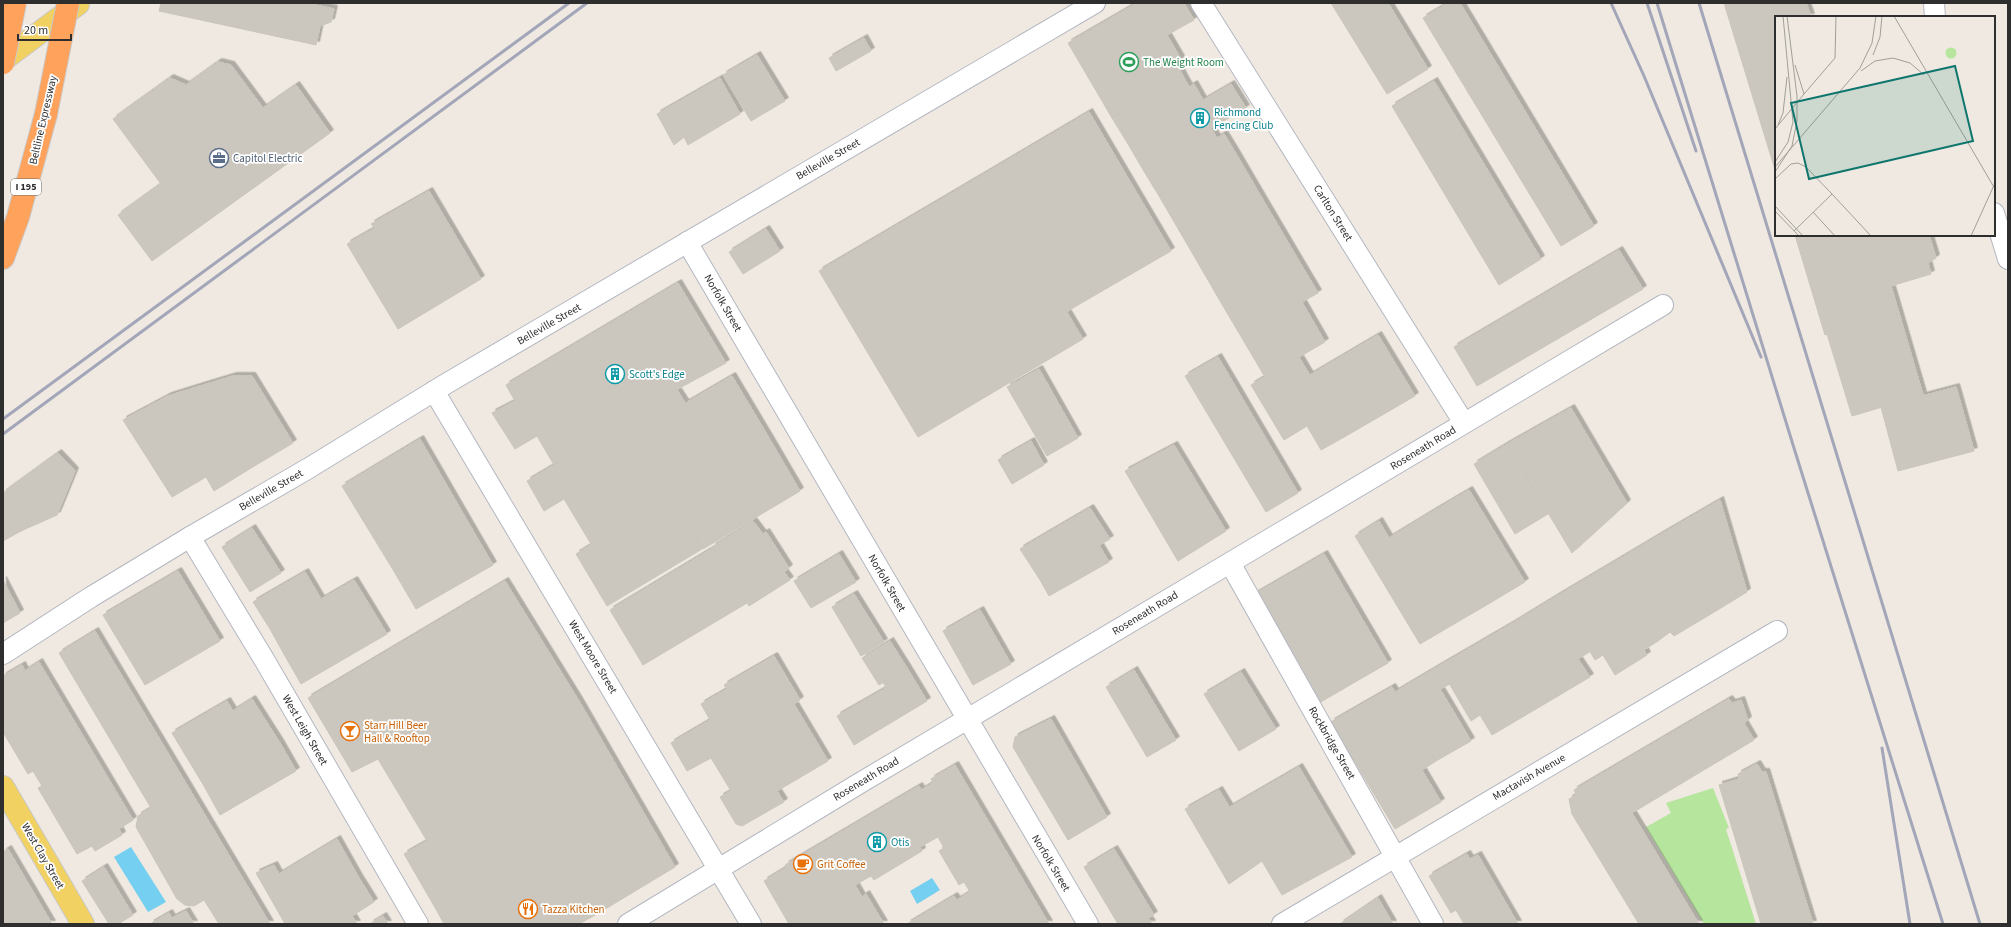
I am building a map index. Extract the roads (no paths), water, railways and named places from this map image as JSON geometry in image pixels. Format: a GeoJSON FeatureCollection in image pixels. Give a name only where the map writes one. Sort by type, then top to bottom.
{"type":"FeatureCollection","features":[{"type":"Feature","properties":{"kind":"highway"},"geometry":{"type":"LineString","coordinates":[[3,63],[15,3]]}},
{"type":"Feature","properties":{"kind":"highway","name":"Beltline Expressway"},"geometry":{"type":"LineString","coordinates":[[3,258],[18,218],[46,114],[68,3]]}},
{"type":"Feature","properties":{"kind":"main road"},"geometry":{"type":"LineString","coordinates":[[3,60],[79,3]]}},
{"type":"Feature","properties":{"kind":"main road","name":"West Clay Street"},"geometry":{"type":"LineString","coordinates":[[3,787],[83,924]]}},
{"type":"Feature","properties":{"kind":"street","name":"Belleville Street"},"geometry":{"type":"LineString","coordinates":[[5,653],[91,597],[190,537],[309,468],[434,391],[1095,3]]}},
{"type":"Feature","properties":{"kind":"street","name":"Carlton Street"},"geometry":{"type":"LineString","coordinates":[[1201,3],[1464,424]]}},
{"type":"Feature","properties":{"kind":"street"},"geometry":{"type":"LineString","coordinates":[[1934,3],[1935,16]]}},
{"type":"Feature","properties":{"kind":"street"},"geometry":{"type":"LineString","coordinates":[[1995,216],[2008,259]]}},
{"type":"Feature","properties":{"kind":"street","name":"Norfolk Street"},"geometry":{"type":"LineString","coordinates":[[687,242],[966,719],[1088,924]]}},
{"type":"Feature","properties":{"kind":"street","name":"Roseneath Road"},"geometry":{"type":"LineString","coordinates":[[628,924],[718,868],[966,719],[1663,306]]}},
{"type":"Feature","properties":{"kind":"street","name":"West Moore Street"},"geometry":{"type":"LineString","coordinates":[[434,391],[752,924]]}},
{"type":"Feature","properties":{"kind":"street","name":"West Leigh Street"},"geometry":{"type":"LineString","coordinates":[[190,537],[265,661],[418,924]]}},
{"type":"Feature","properties":{"kind":"street","name":"Rockbridge Street"},"geometry":{"type":"LineString","coordinates":[[1230,563],[1433,924]]}},
{"type":"Feature","properties":{"kind":"street","name":"Mactavish Avenue"},"geometry":{"type":"LineString","coordinates":[[1282,924],[1777,630]]}},
{"type":"Feature","properties":{"kind":"water"},"geometry":{"type":"Polygon","coordinates":[[[131,847],[166,902],[148,912],[114,857],[131,847]]]}},
{"type":"Feature","properties":{"kind":"water"},"geometry":{"type":"Polygon","coordinates":[[[932,878],[940,890],[917,904],[910,891],[932,878]]]}},
{"type":"Feature","properties":{"kind":"railway"},"geometry":{"type":"LineString","coordinates":[[3,419],[569,3]]}},
{"type":"Feature","properties":{"kind":"railway"},"geometry":{"type":"LineString","coordinates":[[3,434],[587,3]]}},
{"type":"Feature","properties":{"kind":"railway"},"geometry":{"type":"LineString","coordinates":[[1611,3],[1644,76],[1761,357]]}},
{"type":"Feature","properties":{"kind":"railway"},"geometry":{"type":"LineString","coordinates":[[1647,3],[1696,151]]}},
{"type":"Feature","properties":{"kind":"railway"},"geometry":{"type":"LineString","coordinates":[[1657,3],[1943,924]]}},
{"type":"Feature","properties":{"kind":"railway"},"geometry":{"type":"LineString","coordinates":[[1699,3],[1980,924]]}},
{"type":"Feature","properties":{"kind":"railway"},"geometry":{"type":"LineString","coordinates":[[1882,748],[1910,924]]}},
{"type":"Feature","properties":{"kind":"place","name":"The Weight Room"},"geometry":{"type":"Point","coordinates":[1129,62]}},
{"type":"Feature","properties":{"kind":"place","name":"Richmond Fencing Club"},"geometry":{"type":"Point","coordinates":[1200,118]}},
{"type":"Feature","properties":{"kind":"place","name":"Capitol Electric"},"geometry":{"type":"Point","coordinates":[219,158]}},
{"type":"Feature","properties":{"kind":"place","name":"Scott's Edge"},"geometry":{"type":"Point","coordinates":[615,374]}},
{"type":"Feature","properties":{"kind":"place","name":"Starr Hill Beer Hall & Rooftop"},"geometry":{"type":"Point","coordinates":[350,731]}},
{"type":"Feature","properties":{"kind":"place","name":"Otis"},"geometry":{"type":"Point","coordinates":[877,842]}},
{"type":"Feature","properties":{"kind":"place","name":"Grit Coffee"},"geometry":{"type":"Point","coordinates":[803,864]}},
{"type":"Feature","properties":{"kind":"place","name":"Tazza Kitchen"},"geometry":{"type":"Point","coordinates":[528,909]}}]}
